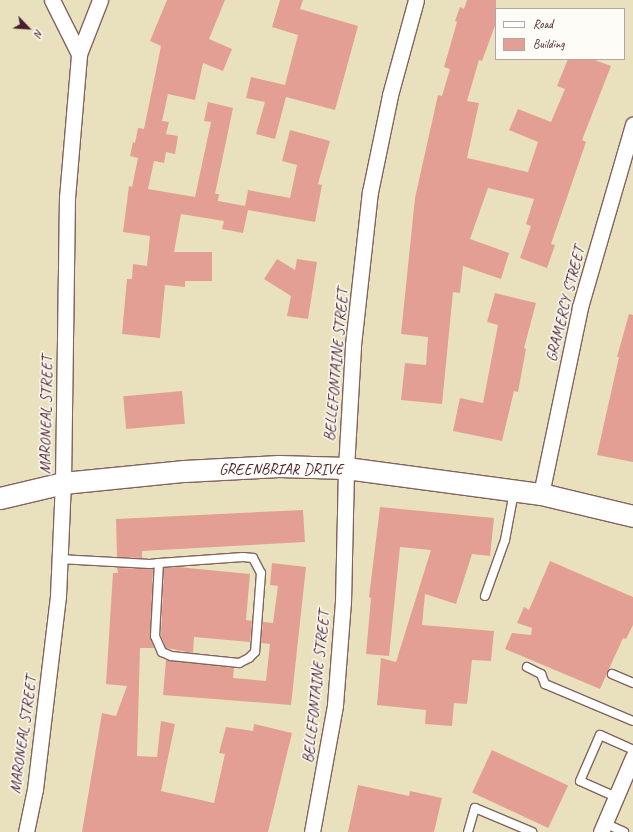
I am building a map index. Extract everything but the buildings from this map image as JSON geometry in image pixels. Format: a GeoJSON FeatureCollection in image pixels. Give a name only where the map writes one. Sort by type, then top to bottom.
{"type":"FeatureCollection","features":[{"type":"Feature","properties":{"kind":"main road","name":"GREENBRIAR DRIVE"},"geometry":{"type":"LineString","coordinates":[[0,498],[63,483],[200,470],[279,466],[346,468],[514,490],[541,494],[633,516]]}},
{"type":"Feature","properties":{"kind":"street"},"geometry":{"type":"LineString","coordinates":[[52,0],[79,54]]}},
{"type":"Feature","properties":{"kind":"street","name":"MARONEAL STREET"},"geometry":{"type":"LineString","coordinates":[[26,832],[35,789],[48,690],[60,559],[63,483],[67,198],[79,54],[100,0]]}},
{"type":"Feature","properties":{"kind":"street","name":"BELLEFONTAINE STREET"},"geometry":{"type":"LineString","coordinates":[[312,832],[335,705],[343,602],[346,468],[353,345],[370,192],[390,95],[416,0]]}},
{"type":"Feature","properties":{"kind":"street","name":"GRAMERCY STREET"},"geometry":{"type":"LineString","coordinates":[[541,494],[580,307],[633,125]]}},
{"type":"Feature","properties":{"kind":"street"},"geometry":{"type":"LineString","coordinates":[[602,828],[633,757]]}},
{"type":"Feature","properties":{"kind":"lane"},"geometry":{"type":"LineString","coordinates":[[484,596],[505,540],[514,490]]}},
{"type":"Feature","properties":{"kind":"lane"},"geometry":{"type":"LineString","coordinates":[[60,559],[159,563],[253,558],[261,573],[255,652],[249,658],[239,663],[171,656],[162,652],[155,636],[159,563]]}},
{"type":"Feature","properties":{"kind":"lane"},"geometry":{"type":"LineString","coordinates":[[526,667],[541,674],[545,684],[633,721]]}},
{"type":"Feature","properties":{"kind":"lane"},"geometry":{"type":"LineString","coordinates":[[612,674],[633,683]]}},
{"type":"Feature","properties":{"kind":"lane"},"geometry":{"type":"LineString","coordinates":[[616,797],[580,781],[600,735],[633,750]]}},
{"type":"Feature","properties":{"kind":"lane"},"geometry":{"type":"LineString","coordinates":[[468,832],[475,808],[532,832]]}},
{"type":"Feature","properties":{"kind":"lane"},"geometry":{"type":"LineString","coordinates":[[602,828],[624,832]]}}]}
